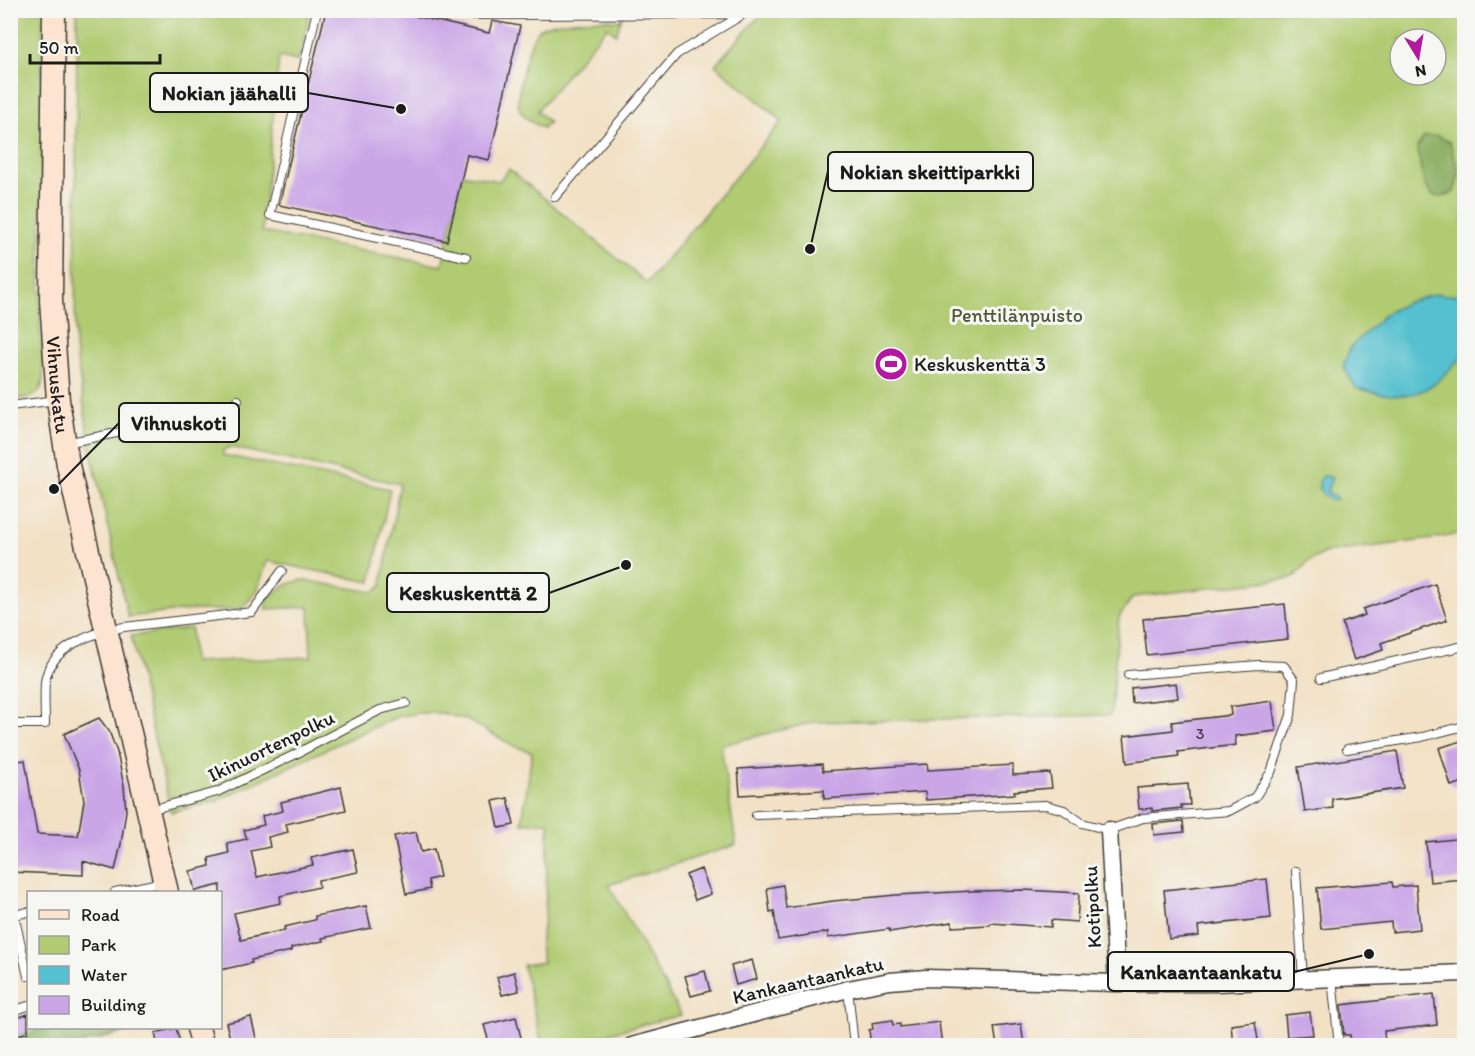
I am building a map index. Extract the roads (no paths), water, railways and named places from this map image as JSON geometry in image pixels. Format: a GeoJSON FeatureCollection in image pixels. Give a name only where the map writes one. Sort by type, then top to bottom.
{"type":"FeatureCollection","features":[{"type":"Feature","properties":{"kind":"street","name":"Vihnuskatu"},"geometry":{"type":"LineString","coordinates":[[54,10],[51,300],[58,400],[68,465],[166,887]]}},
{"type":"Feature","properties":{"kind":"street","name":"Kotipolku"},"geometry":{"type":"LineString","coordinates":[[1109,830],[1117,983]]}},
{"type":"Feature","properties":{"kind":"street","name":"Kankaantaankatu"},"geometry":{"type":"LineString","coordinates":[[632,1046],[848,989],[890,981],[926,978],[1215,983],[1464,973]]}},
{"type":"Feature","properties":{"kind":"street"},"geometry":{"type":"LineString","coordinates":[[198,1029],[203,1046]]}},
{"type":"Feature","properties":{"kind":"lane"},"geometry":{"type":"LineString","coordinates":[[317,10],[270,215],[466,257]]}},
{"type":"Feature","properties":{"kind":"lane"},"geometry":{"type":"LineString","coordinates":[[473,10],[473,15],[745,12]]}},
{"type":"Feature","properties":{"kind":"lane"},"geometry":{"type":"LineString","coordinates":[[555,196],[677,54],[745,12]]}},
{"type":"Feature","properties":{"kind":"lane"},"geometry":{"type":"LineString","coordinates":[[10,406],[58,400]]}},
{"type":"Feature","properties":{"kind":"lane"},"geometry":{"type":"LineString","coordinates":[[64,444],[127,431],[208,426],[226,417],[238,400]]}},
{"type":"Feature","properties":{"kind":"lane"},"geometry":{"type":"LineString","coordinates":[[10,724],[45,724],[45,681],[52,663],[66,649],[91,634],[106,630],[252,612],[282,571]]}},
{"type":"Feature","properties":{"kind":"lane"},"geometry":{"type":"LineString","coordinates":[[1321,678],[1464,646]]}},
{"type":"Feature","properties":{"kind":"lane"},"geometry":{"type":"LineString","coordinates":[[756,815],[1046,805],[1064,810],[1082,823],[1109,830],[1143,818],[1229,811],[1255,797],[1271,772],[1291,715],[1294,680],[1284,666],[1258,665],[1128,675]]}},
{"type":"Feature","properties":{"kind":"lane","name":"Ikinuortenpolku"},"geometry":{"type":"LineString","coordinates":[[148,810],[217,792],[380,710],[406,703]]}},
{"type":"Feature","properties":{"kind":"lane"},"geometry":{"type":"LineString","coordinates":[[1347,749],[1422,737],[1464,726]]}},
{"type":"Feature","properties":{"kind":"lane"},"geometry":{"type":"LineString","coordinates":[[1296,871],[1303,979]]}},
{"type":"Feature","properties":{"kind":"lane"},"geometry":{"type":"LineString","coordinates":[[125,891],[166,887]]}},
{"type":"Feature","properties":{"kind":"lane"},"geometry":{"type":"LineString","coordinates":[[27,912],[12,915],[27,972]]}},
{"type":"Feature","properties":{"kind":"lane"},"geometry":{"type":"LineString","coordinates":[[1332,978],[1339,1046]]}},
{"type":"Feature","properties":{"kind":"lane"},"geometry":{"type":"LineString","coordinates":[[848,989],[854,1046]]}},
{"type":"Feature","properties":{"kind":"lane"},"geometry":{"type":"LineString","coordinates":[[10,1012],[27,1006]]}},
{"type":"Feature","properties":{"kind":"water"},"geometry":{"type":"Polygon","coordinates":[[[1436,294],[1464,298],[1464,355],[1446,374],[1425,390],[1406,395],[1386,395],[1356,388],[1343,366],[1350,348],[1386,313],[1408,302],[1436,294]]]}},
{"type":"Feature","properties":{"kind":"water"},"geometry":{"type":"Polygon","coordinates":[[[1323,476],[1332,478],[1327,490],[1337,499],[1332,501],[1320,490],[1319,483],[1323,476]]]}},
{"type":"Feature","properties":{"kind":"waterway"},"geometry":{"type":"LineString","coordinates":[[1458,296],[1464,278]]}},
{"type":"Feature","properties":{"kind":"place","name":"Nokian jäähalli"},"geometry":{"type":"Point","coordinates":[401,109]}},
{"type":"Feature","properties":{"kind":"place","name":"Nokian skeittiparkki"},"geometry":{"type":"Point","coordinates":[810,249]}},
{"type":"Feature","properties":{"kind":"place","name":"Keskuskenttä 3"},"geometry":{"type":"Point","coordinates":[891,364]}},
{"type":"Feature","properties":{"kind":"place","name":"Vihnuskoti"},"geometry":{"type":"Point","coordinates":[54,489]}},
{"type":"Feature","properties":{"kind":"place","name":"Keskuskenttä 2"},"geometry":{"type":"Point","coordinates":[626,565]}},
{"type":"Feature","properties":{"kind":"place","name":"Kankaantaankatu"},"geometry":{"type":"Point","coordinates":[1369,954]}},
{"type":"Feature","properties":{"kind":"park label","name":"Penttilänpuisto"},"geometry":{"type":"Point","coordinates":[1017,315]}}]}
